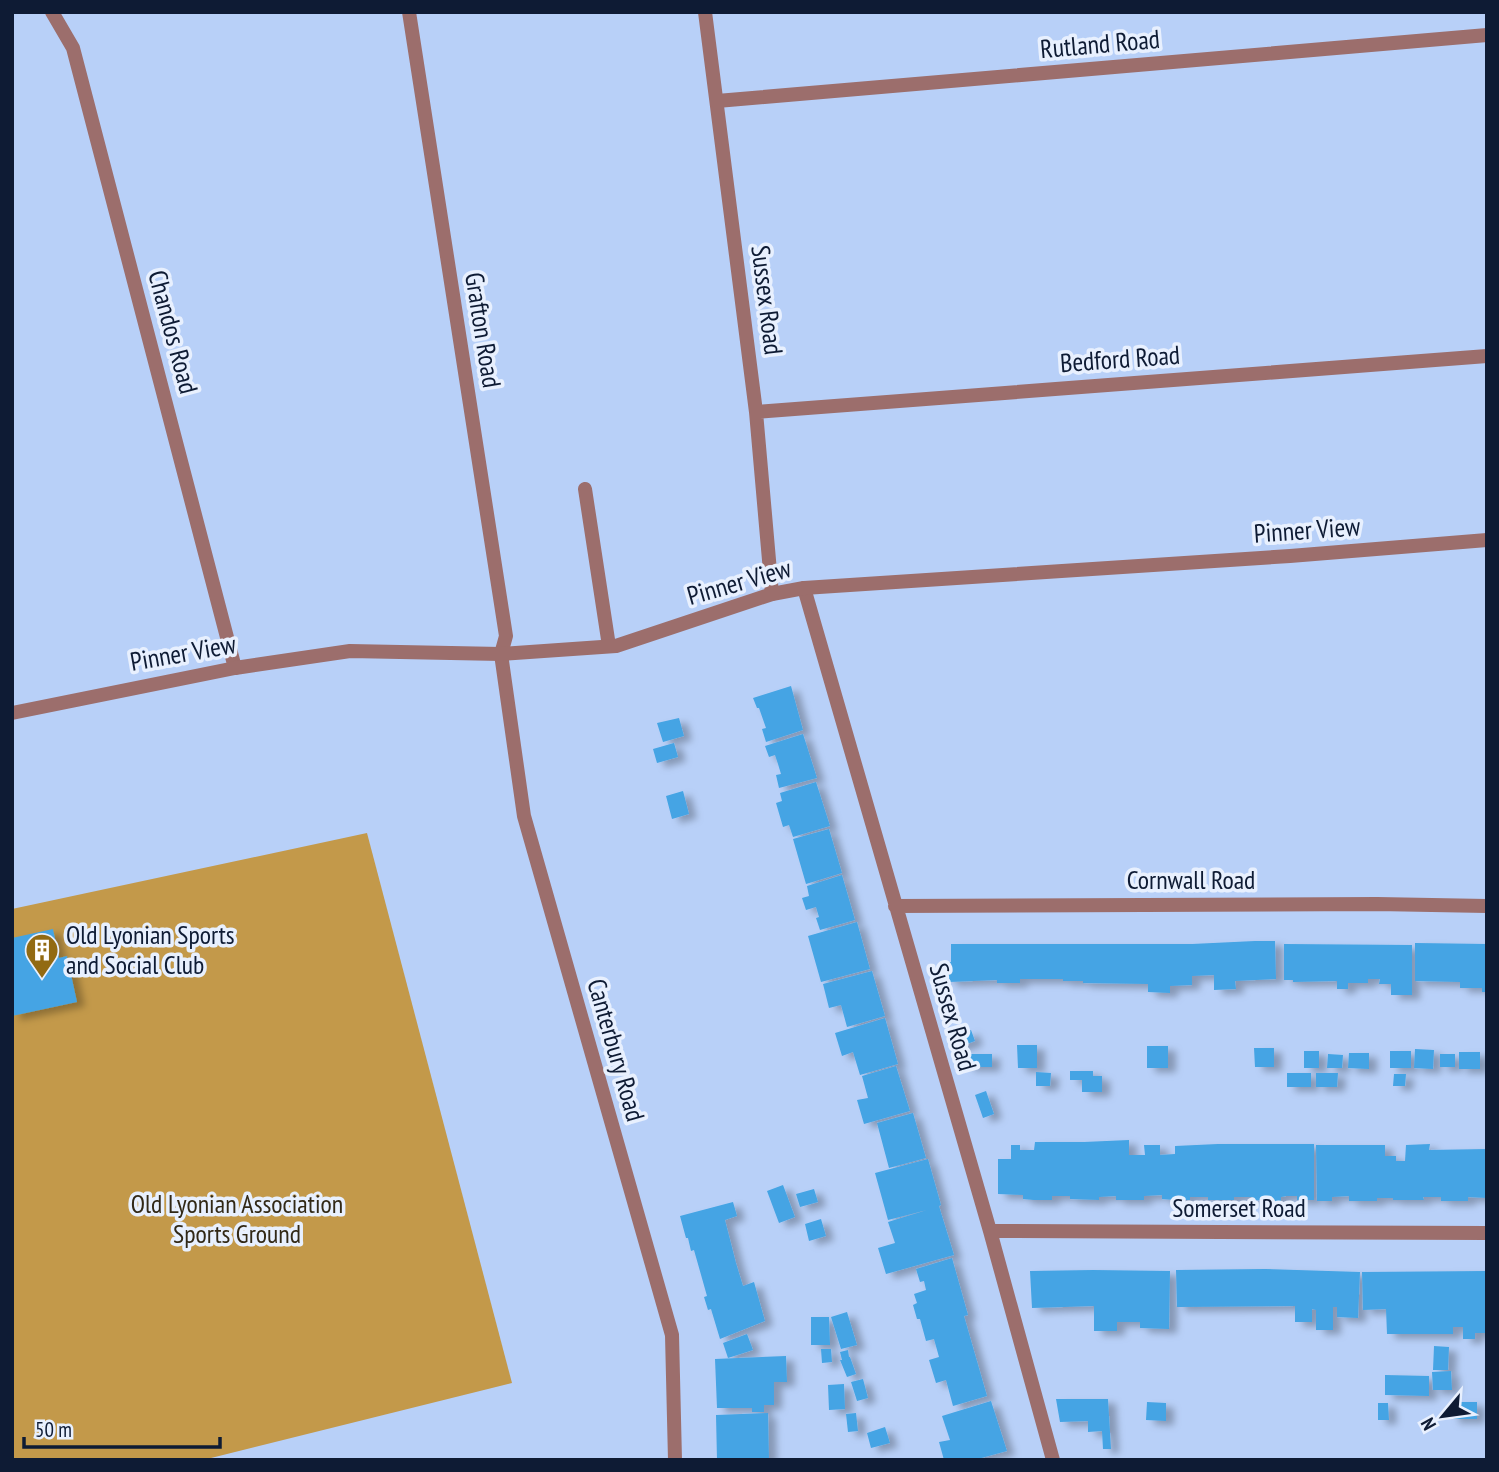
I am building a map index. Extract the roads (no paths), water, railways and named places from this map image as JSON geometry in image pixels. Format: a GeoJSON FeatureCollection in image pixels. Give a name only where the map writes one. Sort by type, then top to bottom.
{"type":"FeatureCollection","features":[{"type":"Feature","properties":{"kind":"street","name":"Chandos Road"},"geometry":{"type":"LineString","coordinates":[[52,12],[74,48],[235,668]]}},
{"type":"Feature","properties":{"kind":"street","name":"Grafton Road"},"geometry":{"type":"LineString","coordinates":[[409,12],[506,636],[500,654]]}},
{"type":"Feature","properties":{"kind":"street","name":"Sussex Road"},"geometry":{"type":"LineString","coordinates":[[705,12],[756,412],[772,594]]}},
{"type":"Feature","properties":{"kind":"street","name":"Rutland Road"},"geometry":{"type":"LineString","coordinates":[[718,101],[1487,35]]}},
{"type":"Feature","properties":{"kind":"street","name":"Bedford Road"},"geometry":{"type":"LineString","coordinates":[[756,412],[1487,356]]}},
{"type":"Feature","properties":{"kind":"street"},"geometry":{"type":"LineString","coordinates":[[585,489],[609,646]]}},
{"type":"Feature","properties":{"kind":"street","name":"Pinner View"},"geometry":{"type":"LineString","coordinates":[[12,713],[235,668],[350,651],[500,654],[616,646],[772,594],[804,588],[1290,556],[1487,540]]}},
{"type":"Feature","properties":{"kind":"street","name":"Sussex Road"},"geometry":{"type":"LineString","coordinates":[[804,588],[1054,1460]]}},
{"type":"Feature","properties":{"kind":"street","name":"Canterbury Road"},"geometry":{"type":"LineString","coordinates":[[500,654],[524,816],[672,1335],[674,1460]]}},
{"type":"Feature","properties":{"kind":"street","name":"Cornwall Road"},"geometry":{"type":"LineString","coordinates":[[895,906],[1487,906]]}},
{"type":"Feature","properties":{"kind":"street","name":"Somerset Road"},"geometry":{"type":"LineString","coordinates":[[990,1231],[1487,1233]]}},
{"type":"Feature","properties":{"kind":"place","name":"Old Lyonian Sports and Social Club"},"geometry":{"type":"Point","coordinates":[42,980]}},
{"type":"Feature","properties":{"kind":"park label","name":"Old Lyonian Association Sports Ground"},"geometry":{"type":"Point","coordinates":[237,1219]}}]}
